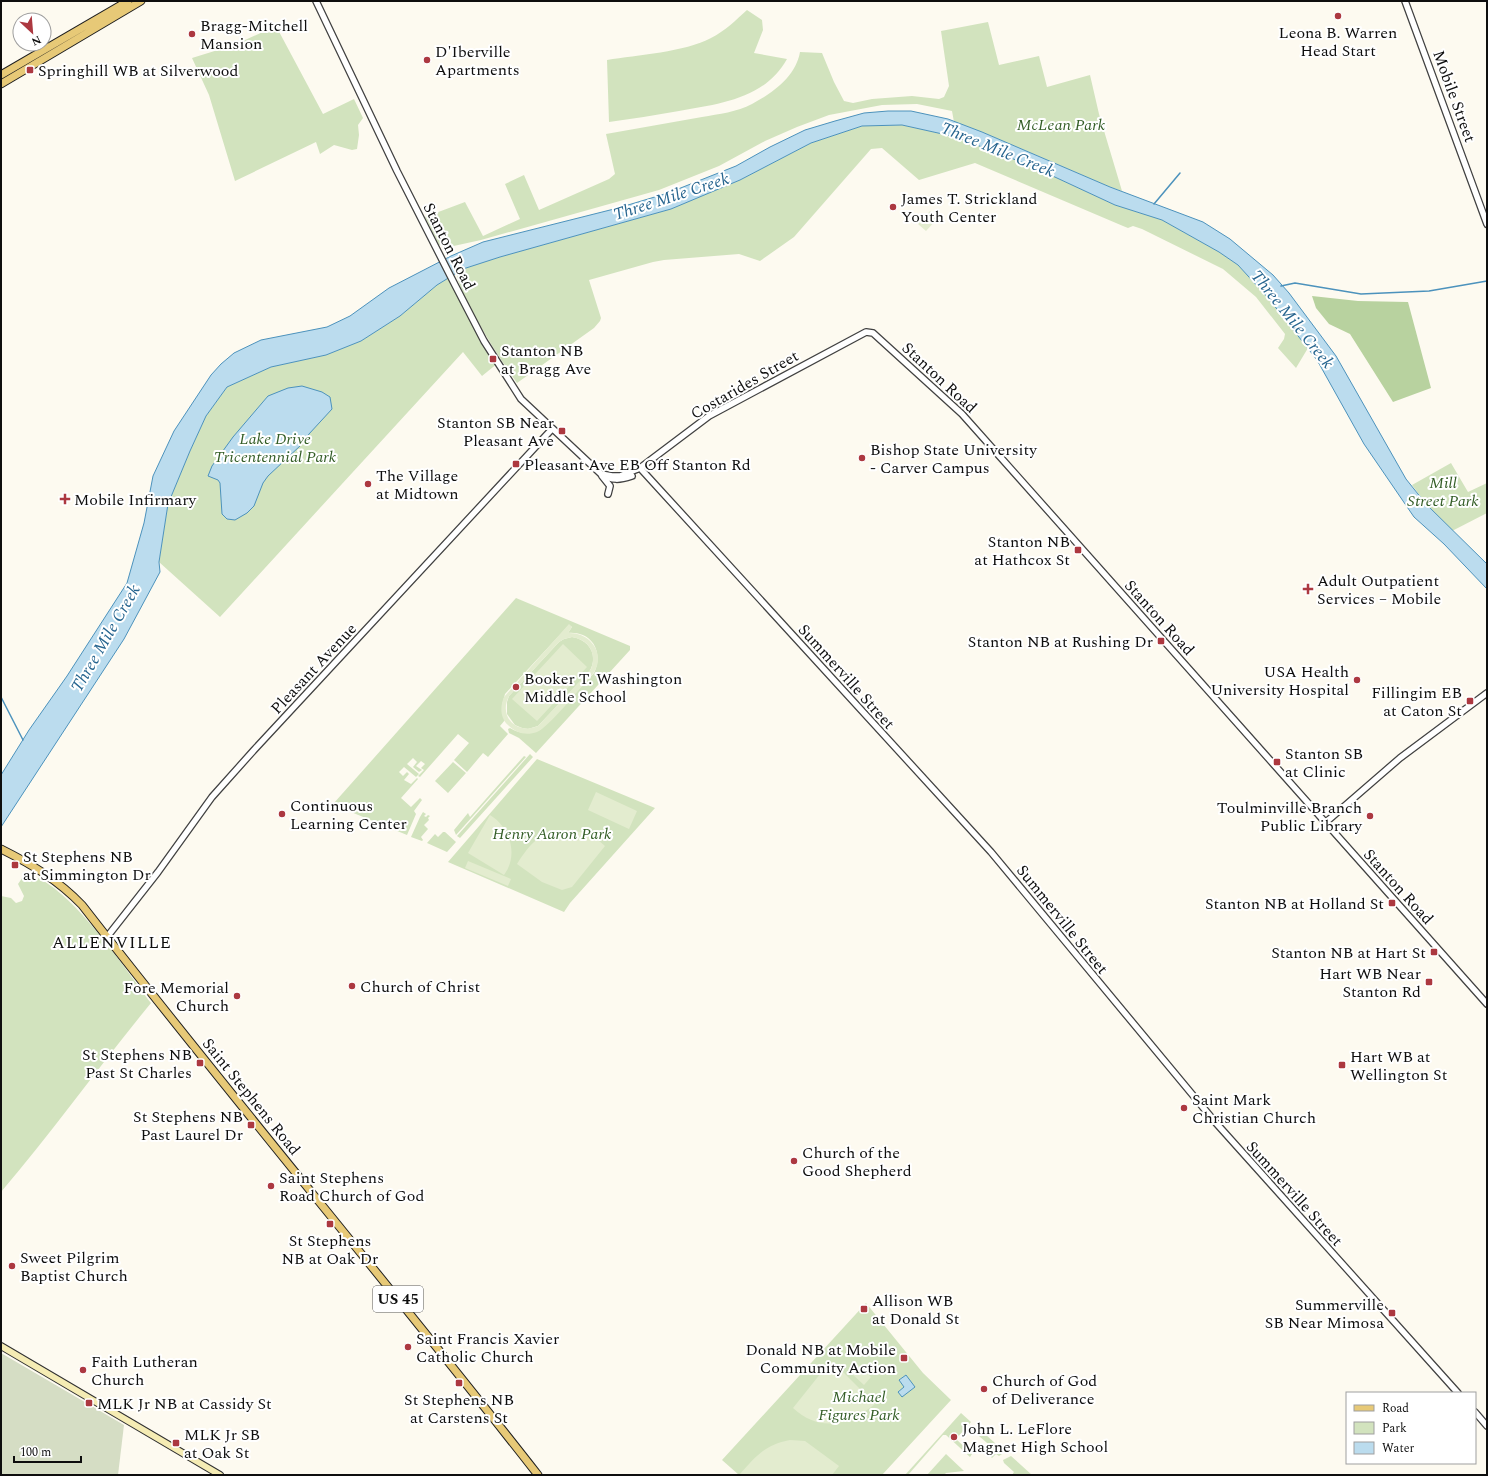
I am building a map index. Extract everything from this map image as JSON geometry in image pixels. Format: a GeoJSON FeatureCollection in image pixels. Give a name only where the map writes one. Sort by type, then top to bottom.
{"type":"FeatureCollection","features":[{"type":"Feature","properties":{"kind":"main road"},"geometry":{"type":"LineString","coordinates":[[1,75],[128,1]]}},
{"type":"Feature","properties":{"kind":"main road"},"geometry":{"type":"LineString","coordinates":[[1,84],[141,1]]}},
{"type":"Feature","properties":{"kind":"main road","name":"Saint Stephens Road"},"geometry":{"type":"LineString","coordinates":[[2,849],[28,863],[54,880],[70,892],[82,905],[213,1071],[444,1355],[538,1475]]}},
{"type":"Feature","properties":{"kind":"main road"},"geometry":{"type":"LineString","coordinates":[[1,1346],[220,1475]]}},
{"type":"Feature","properties":{"kind":"street","name":"Stanton Road"},"geometry":{"type":"LineString","coordinates":[[316,1],[481,336],[521,399],[552,430],[601,474],[609,479],[616,480],[622,480],[632,476]]}},
{"type":"Feature","properties":{"kind":"street","name":"Mobile Street"},"geometry":{"type":"LineString","coordinates":[[1405,1],[1487,224]]}},
{"type":"Feature","properties":{"kind":"street","name":"Stanton Road"},"geometry":{"type":"LineString","coordinates":[[866,332],[873,333],[962,414],[1487,1004]]}},
{"type":"Feature","properties":{"kind":"street","name":"Costarides Street"},"geometry":{"type":"LineString","coordinates":[[640,468],[709,416],[866,332]]}},
{"type":"Feature","properties":{"kind":"street","name":"Pleasant Avenue"},"geometry":{"type":"LineString","coordinates":[[107,937],[158,872],[212,797],[552,430]]}},
{"type":"Feature","properties":{"kind":"street"},"geometry":{"type":"LineString","coordinates":[[601,474],[620,476],[640,468]]}},
{"type":"Feature","properties":{"kind":"street","name":"Summerville Street"},"geometry":{"type":"LineString","coordinates":[[640,468],[991,852],[1216,1123],[1457,1392]]}},
{"type":"Feature","properties":{"kind":"street","name":"Stanton Road"},"geometry":{"type":"LineString","coordinates":[[601,474],[610,486],[608,494]]}},
{"type":"Feature","properties":{"kind":"street"},"geometry":{"type":"LineString","coordinates":[[1325,823],[1400,758],[1487,693]]}},
{"type":"Feature","properties":{"kind":"street"},"geometry":{"type":"LineString","coordinates":[[1476,1413],[1487,1426]]}},
{"type":"Feature","properties":{"kind":"green space"},"geometry":{"type":"Polygon","coordinates":[[[747,10],[762,20],[763,30],[754,53],[787,59],[778,72],[766,83],[754,91],[740,97],[710,106],[609,122],[607,60],[675,50],[700,43],[721,32],[747,10]]]}},
{"type":"Feature","properties":{"kind":"green space","name":"McLean Park"},"geometry":{"type":"Polygon","coordinates":[[[988,22],[999,65],[1039,56],[1047,87],[1090,75],[1099,114],[1122,191],[982,132],[954,122],[952,111],[917,104],[882,105],[829,115],[797,127],[765,141],[719,166],[659,190],[481,240],[449,247],[445,243],[439,245],[425,217],[465,202],[483,236],[520,219],[505,184],[524,175],[539,210],[609,179],[615,174],[606,134],[721,114],[746,107],[768,95],[789,76],[798,61],[800,52],[822,53],[844,101],[853,103],[872,99],[912,96],[939,99],[944,97],[949,86],[941,31],[988,22]]]}},
{"type":"Feature","properties":{"kind":"green space"},"geometry":{"type":"Polygon","coordinates":[[[276,26],[323,114],[354,99],[363,118],[358,125],[359,135],[357,149],[352,150],[334,145],[320,154],[316,142],[235,181],[209,95],[192,58],[234,45],[276,26]]]}},
{"type":"Feature","properties":{"kind":"green space"},"geometry":{"type":"Polygon","coordinates":[[[902,125],[956,137],[1029,165],[1115,205],[1162,220],[1219,252],[1238,265],[1269,299],[1308,348],[1296,368],[1278,348],[1284,339],[1285,334],[1256,297],[1223,269],[1142,229],[1133,226],[1128,228],[975,163],[919,180],[882,148],[871,149],[794,237],[760,261],[739,254],[664,260],[589,280],[601,318],[600,321],[594,328],[517,383],[486,336],[460,287],[457,275],[463,269],[500,257],[671,209],[740,180],[811,143],[862,126],[902,125]]]}},
{"type":"Feature","properties":{"kind":"green space"},"geometry":{"type":"Polygon","coordinates":[[[930,211],[938,218],[926,231],[918,224],[930,211]]]}},
{"type":"Feature","properties":{"kind":"green space","name":"Lake Drive Tricentennial Park"},"geometry":{"type":"Polygon","coordinates":[[[450,277],[498,363],[482,376],[463,352],[220,617],[159,562],[168,504],[206,416],[227,387],[271,367],[326,355],[361,341],[400,316],[437,285],[450,277]]]}},
{"type":"Feature","properties":{"kind":"green space"},"geometry":{"type":"Polygon","coordinates":[[[1312,296],[1358,301],[1408,302],[1431,388],[1393,402],[1350,334],[1329,324],[1316,308],[1312,296]]]}},
{"type":"Feature","properties":{"kind":"green space","name":"Mill Street Park"},"geometry":{"type":"Polygon","coordinates":[[[1451,463],[1468,492],[1487,483],[1487,513],[1452,531],[1426,504],[1412,485],[1451,463]]]}},
{"type":"Feature","properties":{"kind":"green space"},"geometry":{"type":"Polygon","coordinates":[[[516,598],[630,646],[630,650],[536,753],[519,738],[509,733],[508,729],[510,728],[518,732],[525,733],[541,729],[594,673],[597,665],[598,658],[594,644],[584,635],[568,633],[572,627],[569,625],[505,694],[502,705],[505,720],[500,726],[508,734],[488,757],[483,753],[467,772],[454,760],[469,743],[458,734],[420,777],[418,776],[424,770],[421,768],[425,764],[421,761],[416,766],[422,770],[419,772],[413,767],[417,762],[413,758],[407,764],[419,774],[416,777],[404,767],[399,772],[403,776],[407,772],[409,774],[404,780],[411,784],[417,778],[418,779],[401,798],[411,807],[420,798],[422,800],[414,811],[416,814],[407,835],[334,805],[334,803],[516,598]]]}},
{"type":"Feature","properties":{"kind":"green space"},"geometry":{"type":"Polygon","coordinates":[[[569,624],[572,627],[568,633],[577,634],[584,637],[595,647],[598,654],[596,669],[549,723],[537,732],[529,734],[521,733],[514,730],[505,722],[502,715],[502,704],[504,697],[569,624]],[[572,637],[559,642],[509,696],[506,704],[506,711],[508,717],[517,726],[530,728],[538,726],[591,669],[593,658],[590,648],[583,641],[572,637]]]}},
{"type":"Feature","properties":{"kind":"green space"},"geometry":{"type":"Polygon","coordinates":[[[572,637],[584,641],[591,650],[593,660],[589,672],[538,726],[528,729],[515,725],[507,714],[507,702],[509,696],[559,642],[572,637]]]}},
{"type":"Feature","properties":{"kind":"green space"},"geometry":{"type":"Polygon","coordinates":[[[563,644],[587,667],[537,721],[512,699],[563,644]]]}},
{"type":"Feature","properties":{"kind":"green space"},"geometry":{"type":"Polygon","coordinates":[[[530,754],[533,757],[460,838],[457,836],[530,754]]]}},
{"type":"Feature","properties":{"kind":"green space"},"geometry":{"type":"Polygon","coordinates":[[[524,756],[526,757],[456,835],[454,830],[468,813],[470,817],[524,756]]]}},
{"type":"Feature","properties":{"kind":"green space","name":"Henry Aaron Park"},"geometry":{"type":"Polygon","coordinates":[[[537,759],[655,808],[570,903],[564,912],[448,862],[537,759]]]}},
{"type":"Feature","properties":{"kind":"green space"},"geometry":{"type":"Polygon","coordinates":[[[453,762],[466,773],[448,793],[435,781],[453,762]]]}},
{"type":"Feature","properties":{"kind":"green space"},"geometry":{"type":"Polygon","coordinates":[[[596,792],[637,811],[629,829],[588,810],[596,792]]]}},
{"type":"Feature","properties":{"kind":"green space"},"geometry":{"type":"Polygon","coordinates":[[[423,812],[426,814],[424,816],[430,816],[428,818],[429,820],[424,825],[428,829],[421,837],[423,840],[422,841],[411,837],[423,812]]]}},
{"type":"Feature","properties":{"kind":"green space"},"geometry":{"type":"Polygon","coordinates":[[[490,815],[503,827],[510,842],[511,859],[509,867],[504,875],[468,853],[490,815]]]}},
{"type":"Feature","properties":{"kind":"green space"},"geometry":{"type":"Polygon","coordinates":[[[566,830],[587,834],[605,846],[572,887],[562,890],[542,882],[517,864],[532,844],[542,836],[566,830]]]}},
{"type":"Feature","properties":{"kind":"green space"},"geometry":{"type":"Polygon","coordinates":[[[445,832],[456,842],[447,852],[427,843],[435,834],[438,837],[445,832]]]}},
{"type":"Feature","properties":{"kind":"green space"},"geometry":{"type":"Polygon","coordinates":[[[468,861],[511,879],[508,886],[465,868],[468,861]]]}},
{"type":"Feature","properties":{"kind":"green space"},"geometry":{"type":"Polygon","coordinates":[[[25,874],[41,880],[58,892],[76,908],[111,949],[151,1003],[1,1192],[1,896],[11,898],[16,903],[22,901],[24,896],[18,884],[25,874]]]}},
{"type":"Feature","properties":{"kind":"green space","name":"Michael Figures Park"},"geometry":{"type":"Polygon","coordinates":[[[866,1303],[923,1373],[951,1400],[882,1475],[739,1475],[722,1460],[866,1303]]]}},
{"type":"Feature","properties":{"kind":"green space"},"geometry":{"type":"Polygon","coordinates":[[[1,1353],[124,1425],[118,1475],[1,1475],[1,1353]]]}},
{"type":"Feature","properties":{"kind":"green space"},"geometry":{"type":"Polygon","coordinates":[[[833,1362],[875,1404],[855,1417],[845,1421],[824,1423],[814,1421],[803,1416],[793,1408],[829,1363],[833,1362]]]}},
{"type":"Feature","properties":{"kind":"green space"},"geometry":{"type":"Polygon","coordinates":[[[857,1364],[871,1377],[864,1385],[850,1372],[857,1364]]]}},
{"type":"Feature","properties":{"kind":"green space"},"geometry":{"type":"Polygon","coordinates":[[[961,1413],[971,1422],[956,1439],[972,1454],[970,1457],[946,1435],[943,1435],[908,1475],[905,1475],[961,1413]]]}},
{"type":"Feature","properties":{"kind":"green space"},"geometry":{"type":"Polygon","coordinates":[[[976,1426],[1005,1452],[999,1456],[996,1454],[992,1458],[988,1454],[993,1448],[973,1431],[976,1426]]]}},
{"type":"Feature","properties":{"kind":"green space"},"geometry":{"type":"Polygon","coordinates":[[[790,1440],[805,1441],[839,1466],[832,1475],[740,1474],[751,1461],[762,1452],[781,1442],[790,1440]]]}},
{"type":"Feature","properties":{"kind":"green space"},"geometry":{"type":"Polygon","coordinates":[[[946,1454],[964,1471],[946,1473],[944,1475],[927,1475],[946,1454]]]}},
{"type":"Feature","properties":{"kind":"green space"},"geometry":{"type":"Polygon","coordinates":[[[1011,1456],[1032,1475],[1012,1475],[1014,1472],[1004,1463],[1003,1460],[1011,1456]]]}},
{"type":"Feature","properties":{"kind":"water","name":"Three Mile Creek"},"geometry":{"type":"Polygon","coordinates":[[[911,111],[948,119],[1110,187],[1203,222],[1230,239],[1273,275],[1289,293],[1336,356],[1406,479],[1426,504],[1487,564],[1487,589],[1444,544],[1414,517],[1364,444],[1317,360],[1269,299],[1238,265],[1219,252],[1162,220],[1115,205],[1029,165],[956,137],[902,125],[862,126],[811,143],[740,180],[671,209],[500,257],[463,269],[437,285],[400,316],[361,341],[326,355],[271,367],[227,387],[206,416],[168,504],[159,562],[160,572],[124,639],[1,827],[1,775],[29,730],[67,676],[127,583],[144,523],[153,476],[174,431],[211,375],[234,353],[261,340],[327,327],[350,316],[389,288],[451,256],[483,242],[618,208],[668,193],[736,166],[805,130],[864,113],[911,111]]]}},
{"type":"Feature","properties":{"kind":"water"},"geometry":{"type":"Polygon","coordinates":[[[302,386],[322,392],[330,397],[332,409],[301,445],[268,476],[263,483],[254,506],[247,513],[235,520],[227,519],[222,514],[220,483],[218,480],[208,476],[212,466],[233,437],[268,396],[288,388],[302,386]]]}},
{"type":"Feature","properties":{"kind":"water"},"geometry":{"type":"Polygon","coordinates":[[[906,1375],[915,1387],[902,1397],[898,1392],[904,1387],[899,1380],[906,1375]]]}},
{"type":"Feature","properties":{"kind":"waterway"},"geometry":{"type":"LineString","coordinates":[[1154,204],[1180,173]]}},
{"type":"Feature","properties":{"kind":"waterway","name":"Three Mile Creek"},"geometry":{"type":"LineString","coordinates":[[1281,286],[1295,283],[1361,294],[1429,291],[1487,281]]}},
{"type":"Feature","properties":{"kind":"waterway"},"geometry":{"type":"LineString","coordinates":[[1,697],[23,740]]}},
{"type":"Feature","properties":{"kind":"place","name":"Leona B. Warren Head Start"},"geometry":{"type":"Point","coordinates":[1338,16]}},
{"type":"Feature","properties":{"kind":"place","name":"Bragg-Mitchell Mansion"},"geometry":{"type":"Point","coordinates":[192,34]}},
{"type":"Feature","properties":{"kind":"place","name":"D'Iberville Apartments"},"geometry":{"type":"Point","coordinates":[427,60]}},
{"type":"Feature","properties":{"kind":"place","name":"Springhill WB at Silverwood"},"geometry":{"type":"Point","coordinates":[30,70]}},
{"type":"Feature","properties":{"kind":"place","name":"James T. Strickland Youth Center"},"geometry":{"type":"Point","coordinates":[893,207]}},
{"type":"Feature","properties":{"kind":"place","name":"Stanton NB at Bragg Ave"},"geometry":{"type":"Point","coordinates":[493,359]}},
{"type":"Feature","properties":{"kind":"place","name":"Stanton SB Near Pleasant Ave"},"geometry":{"type":"Point","coordinates":[562,431]}},
{"type":"Feature","properties":{"kind":"place","name":"Bishop State University - Carver Campus"},"geometry":{"type":"Point","coordinates":[862,458]}},
{"type":"Feature","properties":{"kind":"place","name":"Pleasant Ave EB Off Stanton Rd"},"geometry":{"type":"Point","coordinates":[516,464]}},
{"type":"Feature","properties":{"kind":"place","name":"The Village at Midtown"},"geometry":{"type":"Point","coordinates":[368,484]}},
{"type":"Feature","properties":{"kind":"place","name":"Mobile Infirmary"},"geometry":{"type":"Point","coordinates":[65,499]}},
{"type":"Feature","properties":{"kind":"place","name":"Stanton NB at Hathcox St"},"geometry":{"type":"Point","coordinates":[1078,550]}},
{"type":"Feature","properties":{"kind":"place","name":"Adult Outpatient Services – Mobile"},"geometry":{"type":"Point","coordinates":[1308,589]}},
{"type":"Feature","properties":{"kind":"place","name":"Stanton NB at Rushing Dr"},"geometry":{"type":"Point","coordinates":[1161,641]}},
{"type":"Feature","properties":{"kind":"place","name":"USA Health University Hospital"},"geometry":{"type":"Point","coordinates":[1357,680]}},
{"type":"Feature","properties":{"kind":"place","name":"Booker T. Washington Middle School"},"geometry":{"type":"Point","coordinates":[516,687]}},
{"type":"Feature","properties":{"kind":"place","name":"Fillingim EB at Caton St"},"geometry":{"type":"Point","coordinates":[1470,701]}},
{"type":"Feature","properties":{"kind":"place","name":"Stanton SB at Clinic"},"geometry":{"type":"Point","coordinates":[1277,762]}},
{"type":"Feature","properties":{"kind":"place","name":"Continuous Learning Center"},"geometry":{"type":"Point","coordinates":[282,814]}},
{"type":"Feature","properties":{"kind":"place","name":"Toulminville Branch Public Library"},"geometry":{"type":"Point","coordinates":[1370,816]}},
{"type":"Feature","properties":{"kind":"place","name":"St Stephens NB at Simmington Dr"},"geometry":{"type":"Point","coordinates":[15,865]}},
{"type":"Feature","properties":{"kind":"place","name":"Stanton NB at Holland St"},"geometry":{"type":"Point","coordinates":[1392,903]}},
{"type":"Feature","properties":{"kind":"place","name":"Stanton NB at Hart St"},"geometry":{"type":"Point","coordinates":[1434,952]}},
{"type":"Feature","properties":{"kind":"place","name":"Hart WB Near Stanton Rd"},"geometry":{"type":"Point","coordinates":[1429,982]}},
{"type":"Feature","properties":{"kind":"place","name":"Church of Christ"},"geometry":{"type":"Point","coordinates":[352,986]}},
{"type":"Feature","properties":{"kind":"place","name":"Fore Memorial Church"},"geometry":{"type":"Point","coordinates":[237,996]}},
{"type":"Feature","properties":{"kind":"place","name":"St Stephens NB Past St Charles"},"geometry":{"type":"Point","coordinates":[200,1063]}},
{"type":"Feature","properties":{"kind":"place","name":"Hart WB at Wellington St"},"geometry":{"type":"Point","coordinates":[1342,1065]}},
{"type":"Feature","properties":{"kind":"place","name":"Saint Mark Christian Church"},"geometry":{"type":"Point","coordinates":[1184,1108]}},
{"type":"Feature","properties":{"kind":"place","name":"St Stephens NB Past Laurel Dr"},"geometry":{"type":"Point","coordinates":[251,1125]}},
{"type":"Feature","properties":{"kind":"place","name":"Church of the Good Shepherd"},"geometry":{"type":"Point","coordinates":[794,1161]}},
{"type":"Feature","properties":{"kind":"place","name":"Saint Stephens Road Church of God"},"geometry":{"type":"Point","coordinates":[271,1186]}},
{"type":"Feature","properties":{"kind":"place","name":"St Stephens NB at Oak Dr"},"geometry":{"type":"Point","coordinates":[330,1224]}},
{"type":"Feature","properties":{"kind":"place","name":"Sweet Pilgrim Baptist Church"},"geometry":{"type":"Point","coordinates":[12,1266]}},
{"type":"Feature","properties":{"kind":"place","name":"Allison WB at Donald St"},"geometry":{"type":"Point","coordinates":[864,1309]}},
{"type":"Feature","properties":{"kind":"place","name":"Summerville SB Near Mimosa"},"geometry":{"type":"Point","coordinates":[1392,1313]}},
{"type":"Feature","properties":{"kind":"place","name":"Saint Francis Xavier Catholic Church"},"geometry":{"type":"Point","coordinates":[408,1347]}},
{"type":"Feature","properties":{"kind":"place","name":"Donald NB at Mobile Community Action"},"geometry":{"type":"Point","coordinates":[904,1358]}},
{"type":"Feature","properties":{"kind":"place","name":"Faith Lutheran Church"},"geometry":{"type":"Point","coordinates":[83,1370]}},
{"type":"Feature","properties":{"kind":"place","name":"St Stephens NB at Carstens St"},"geometry":{"type":"Point","coordinates":[459,1383]}},
{"type":"Feature","properties":{"kind":"place","name":"Church of God of Deliverance"},"geometry":{"type":"Point","coordinates":[984,1389]}},
{"type":"Feature","properties":{"kind":"place","name":"MLK Jr NB at Cassidy St"},"geometry":{"type":"Point","coordinates":[89,1403]}},
{"type":"Feature","properties":{"kind":"place","name":"John L. LeFlore Magnet High School"},"geometry":{"type":"Point","coordinates":[954,1437]}},
{"type":"Feature","properties":{"kind":"place","name":"MLK Jr SB at Oak St"},"geometry":{"type":"Point","coordinates":[176,1443]}},
{"type":"Feature","properties":{"kind":"district","name":"ALLENVILLE"},"geometry":{"type":"Point","coordinates":[112,942]}}]}
